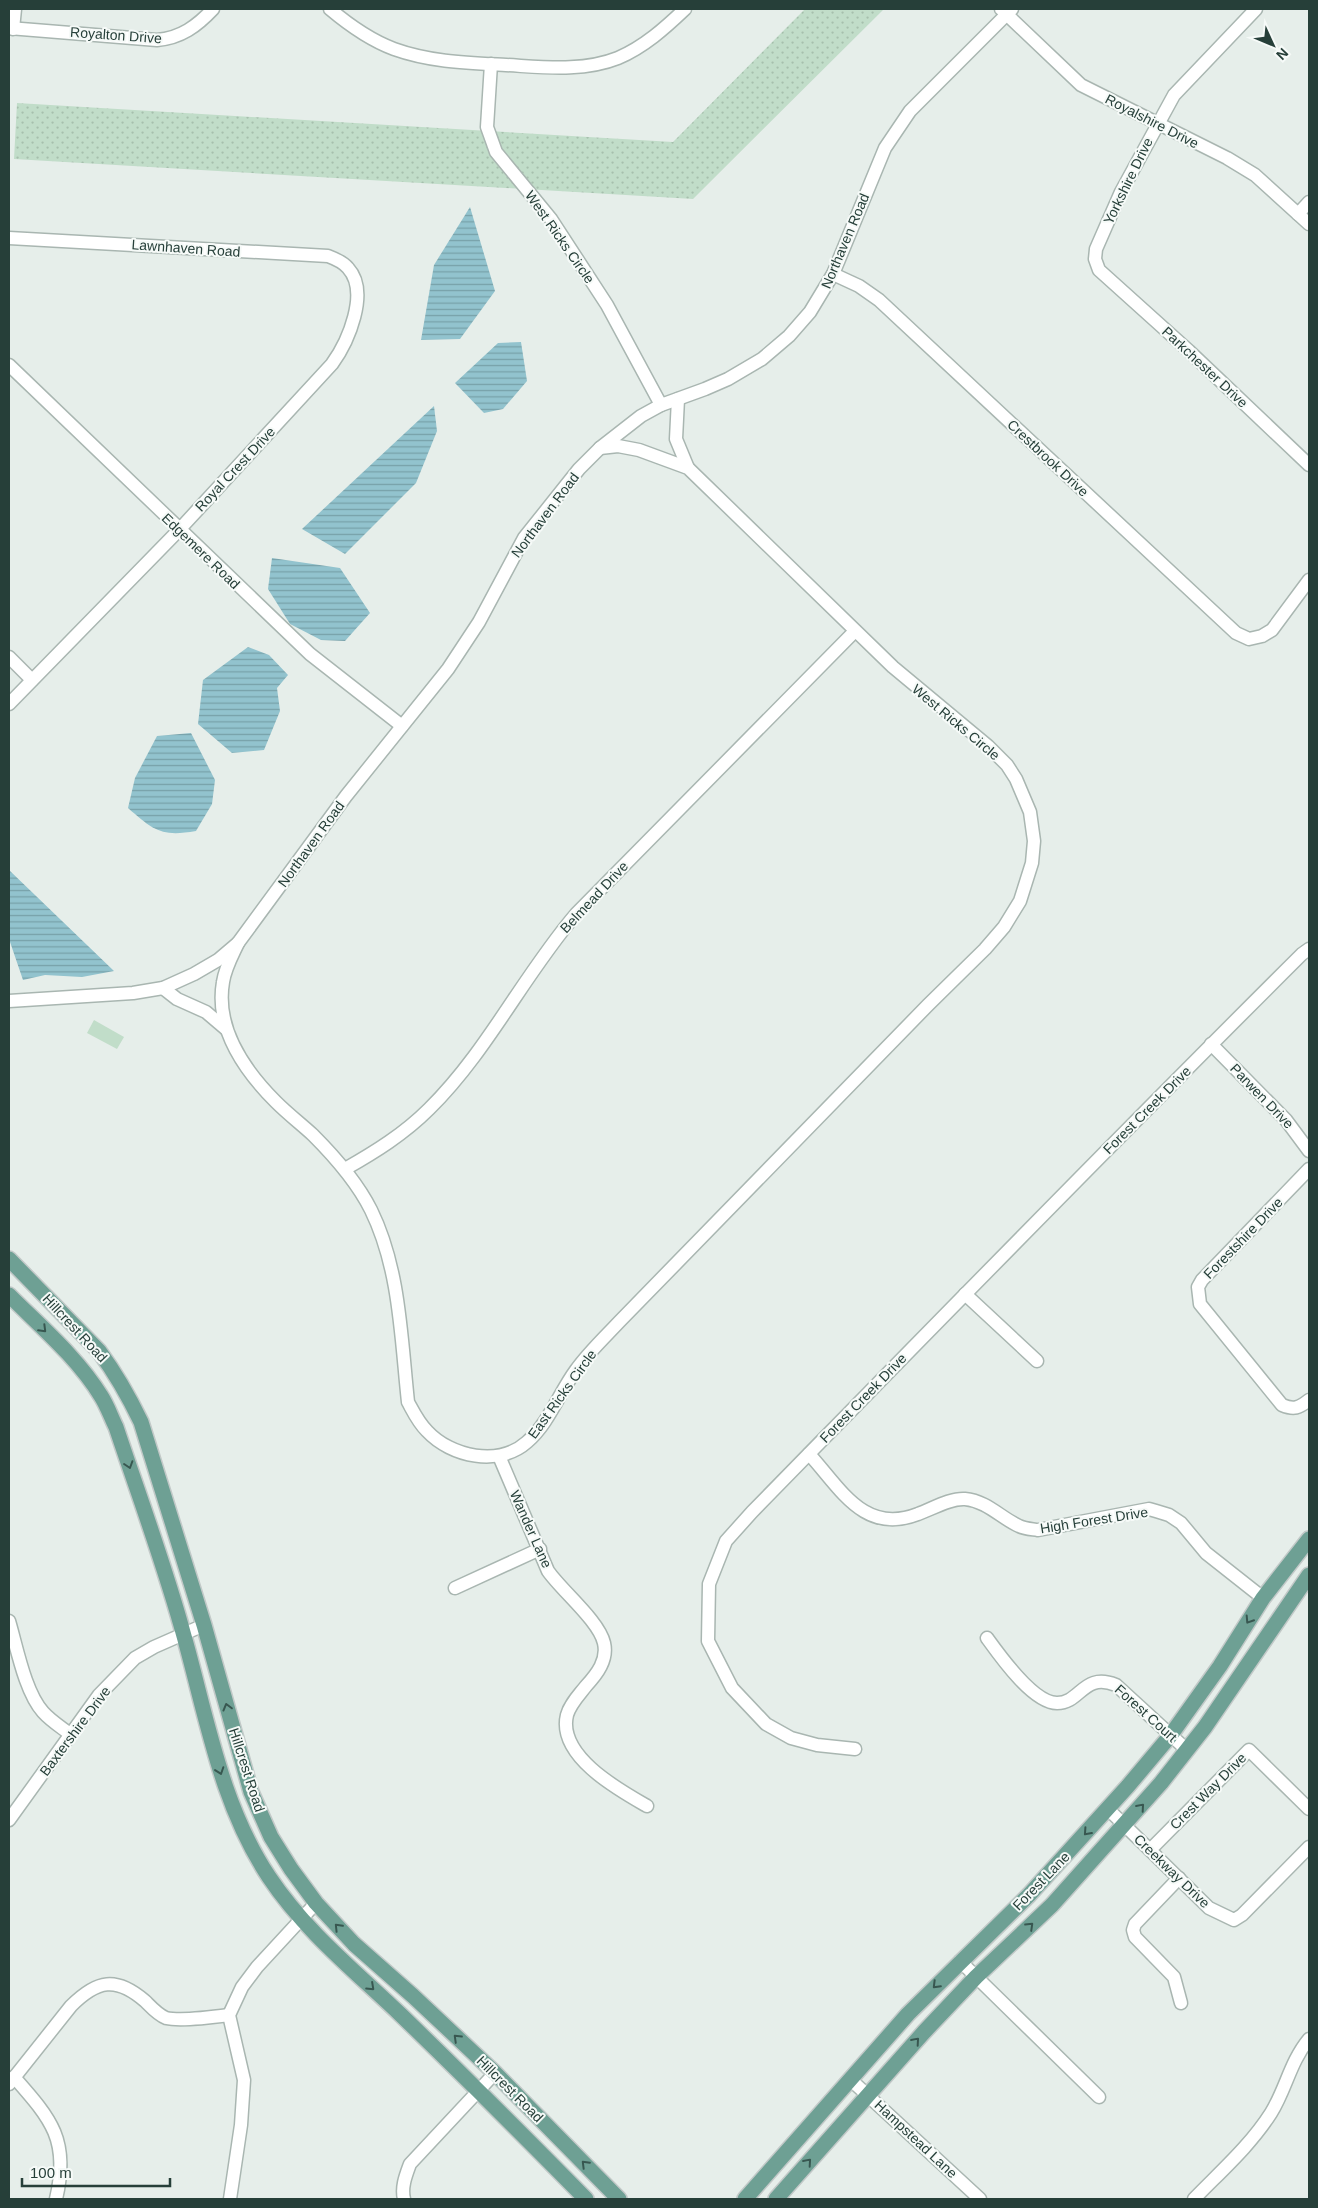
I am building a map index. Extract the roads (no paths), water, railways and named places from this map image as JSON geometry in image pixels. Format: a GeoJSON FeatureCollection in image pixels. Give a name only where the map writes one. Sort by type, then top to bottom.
{"type":"FeatureCollection","features":[{"type":"Feature","properties":{"kind":"main road","name":"Hillcrest Road"},"geometry":{"type":"LineString","coordinates":[[9,1259],[99,1351],[123,1385],[141,1422],[204,1626],[251,1792],[271,1837],[291,1869],[316,1904],[354,1944],[413,1996],[495,2074],[619,2199]]}},
{"type":"Feature","properties":{"kind":"main road","name":"Hillcrest Road"},"geometry":{"type":"LineString","coordinates":[[9,1295],[64,1350],[102,1396],[116,1427],[184,1633],[218,1764],[228,1795],[248,1841],[265,1870],[301,1918],[340,1960],[398,2012],[586,2199]]}},
{"type":"Feature","properties":{"kind":"main road","name":"Forest Lane"},"geometry":{"type":"LineString","coordinates":[[745,2199],[908,2014],[1029,1895],[1108,1809],[1170,1736],[1220,1666],[1263,1598],[1309,1539]]}},
{"type":"Feature","properties":{"kind":"main road"},"geometry":{"type":"LineString","coordinates":[[1280,1575],[1298,1589]]}},
{"type":"Feature","properties":{"kind":"main road","name":"Forest Lane"},"geometry":{"type":"LineString","coordinates":[[776,2199],[924,2032],[976,1977],[1052,1905],[1125,1825],[1187,1750],[1309,1575]]}},
{"type":"Feature","properties":{"kind":"street"},"geometry":{"type":"LineString","coordinates":[[11,28],[15,9]]}},
{"type":"Feature","properties":{"kind":"street","name":"Royalton Drive"},"geometry":{"type":"LineString","coordinates":[[11,28],[157,40],[171,39],[194,27],[213,9]]}},
{"type":"Feature","properties":{"kind":"street"},"geometry":{"type":"LineString","coordinates":[[330,9],[376,41],[396,49],[440,61],[555,68],[578,67],[607,61],[631,52],[666,28],[685,9]]}},
{"type":"Feature","properties":{"kind":"street","name":"Yorkshire Drive"},"geometry":{"type":"LineString","coordinates":[[1099,270],[1095,259],[1096,249],[1120,192],[1174,95],[1256,9]]}},
{"type":"Feature","properties":{"kind":"street","name":"Royalshire Drive"},"geometry":{"type":"LineString","coordinates":[[1007,11],[1075,81],[1227,158],[1255,175],[1309,224]]}},
{"type":"Feature","properties":{"kind":"street","name":"Northaven Road"},"geometry":{"type":"LineString","coordinates":[[9,1001],[133,993],[163,988],[194,974],[218,960],[238,944],[346,796],[448,669],[466,643],[524,538],[561,490],[600,448],[642,416],[661,405],[728,379],[776,348],[810,312],[833,274],[884,148],[896,129],[1007,11]]}},
{"type":"Feature","properties":{"kind":"street","name":"West Ricks Circle"},"geometry":{"type":"LineString","coordinates":[[491,64],[487,126],[496,152],[551,219],[607,305],[661,405]]}},
{"type":"Feature","properties":{"kind":"street"},"geometry":{"type":"LineString","coordinates":[[1298,214],[1309,202]]}},
{"type":"Feature","properties":{"kind":"street","name":"Lawnhaven Road"},"geometry":{"type":"LineString","coordinates":[[9,238],[328,256],[342,262],[349,268],[354,278]]}},
{"type":"Feature","properties":{"kind":"street","name":"Parkchester Drive"},"geometry":{"type":"LineString","coordinates":[[1099,270],[1189,351],[1309,465]]}},
{"type":"Feature","properties":{"kind":"street","name":"Crestbrook Drive"},"geometry":{"type":"LineString","coordinates":[[833,274],[859,286],[878,300],[1236,633],[1249,639],[1262,636],[1272,630],[1309,580]]}},
{"type":"Feature","properties":{"kind":"street","name":"Royal Crest Drive"},"geometry":{"type":"LineString","coordinates":[[9,704],[179,530],[340,352],[354,318],[357,291],[354,278]]}},
{"type":"Feature","properties":{"kind":"street","name":"Edgemere Road"},"geometry":{"type":"LineString","coordinates":[[9,365],[310,654],[402,726]]}},
{"type":"Feature","properties":{"kind":"street","name":"West Ricks Circle"},"geometry":{"type":"LineString","coordinates":[[678,399],[676,439],[688,468],[855,631],[919,690],[988,746],[1016,779],[1030,812],[1034,840],[1032,863],[1020,901],[1004,927],[985,949],[831,1106]]}},
{"type":"Feature","properties":{"kind":"street","name":"West Ricks Circle"},"geometry":{"type":"LineString","coordinates":[[600,448],[618,446],[639,450],[688,468]]}},
{"type":"Feature","properties":{"kind":"street","name":"Belmead Drive"},"geometry":{"type":"LineString","coordinates":[[345,1169],[385,1145],[411,1126],[429,1109],[453,1083],[481,1046],[548,948],[576,914],[855,631]]}},
{"type":"Feature","properties":{"kind":"street"},"geometry":{"type":"LineString","coordinates":[[9,657],[32,680]]}},
{"type":"Feature","properties":{"kind":"street","name":"East Ricks Circle"},"geometry":{"type":"LineString","coordinates":[[226,1029],[222,1001],[223,982],[227,966],[238,944]]}},
{"type":"Feature","properties":{"kind":"street","name":"Forest Creek Drive"},"geometry":{"type":"LineString","coordinates":[[855,1749],[817,1745],[791,1738],[766,1724],[732,1688],[708,1641],[708,1584],[726,1541],[964,1294],[1309,949]]}},
{"type":"Feature","properties":{"kind":"street","name":"East Ricks Circle"},"geometry":{"type":"LineString","coordinates":[[163,988],[177,999],[206,1012],[226,1029],[262,1087],[312,1134],[345,1169],[370,1209],[384,1240],[394,1278],[408,1402],[416,1418],[428,1432],[447,1447],[463,1454],[499,1456],[512,1452],[534,1436],[577,1368],[626,1314],[831,1106]]}},
{"type":"Feature","properties":{"kind":"street","name":"Parwen Drive"},"geometry":{"type":"LineString","coordinates":[[1212,1044],[1286,1120],[1309,1151]]}},
{"type":"Feature","properties":{"kind":"street","name":"Forestshire Drive"},"geometry":{"type":"LineString","coordinates":[[1309,1169],[1202,1280],[1198,1287],[1198,1296],[1200,1304],[1282,1405],[1291,1409],[1299,1408],[1309,1400]]}},
{"type":"Feature","properties":{"kind":"street"},"geometry":{"type":"LineString","coordinates":[[964,1294],[1037,1361]]}},
{"type":"Feature","properties":{"kind":"street","name":"High Forest Drive"},"geometry":{"type":"LineString","coordinates":[[809,1454],[859,1509],[873,1517],[887,1520],[910,1517],[963,1499],[987,1506],[1021,1527],[1038,1530],[1149,1510],[1163,1513],[1181,1522],[1206,1553],[1263,1598]]}},
{"type":"Feature","properties":{"kind":"street","name":"Wander Lane"},"geometry":{"type":"LineString","coordinates":[[499,1456],[548,1571],[558,1585],[594,1624],[604,1642],[605,1654],[602,1663],[567,1715],[567,1732],[570,1740],[578,1753],[605,1781],[647,1806]]}},
{"type":"Feature","properties":{"kind":"street"},"geometry":{"type":"LineString","coordinates":[[455,1588],[540,1549]]}},
{"type":"Feature","properties":{"kind":"street"},"geometry":{"type":"LineString","coordinates":[[9,1621],[29,1686],[37,1705],[50,1719],[70,1734]]}},
{"type":"Feature","properties":{"kind":"street","name":"Baxtershire Drive"},"geometry":{"type":"LineString","coordinates":[[9,1820],[99,1695],[136,1658],[154,1647],[204,1626]]}},
{"type":"Feature","properties":{"kind":"street","name":"Forest Court"},"geometry":{"type":"LineString","coordinates":[[986,1638],[1000,1657],[1037,1696],[1048,1701],[1064,1702],[1096,1681],[1106,1680],[1116,1685],[1187,1750]]}},
{"type":"Feature","properties":{"kind":"street","name":"Crest Way Drive"},"geometry":{"type":"LineString","coordinates":[[1150,1850],[1249,1750],[1309,1809]]}},
{"type":"Feature","properties":{"kind":"street","name":"Creekway Drive"},"geometry":{"type":"LineString","coordinates":[[1108,1809],[1215,1912],[1234,1920],[1242,1915],[1309,1847]]}},
{"type":"Feature","properties":{"kind":"street"},"geometry":{"type":"LineString","coordinates":[[1179,1878],[1135,1924],[1133,1930],[1135,1937],[1174,1977],[1181,2003]]}},
{"type":"Feature","properties":{"kind":"street"},"geometry":{"type":"LineString","coordinates":[[230,2199],[241,2125],[244,2080],[229,2015],[242,1987],[256,1968],[316,1904]]}},
{"type":"Feature","properties":{"kind":"street"},"geometry":{"type":"LineString","coordinates":[[960,1961],[1099,2097]]}},
{"type":"Feature","properties":{"kind":"street"},"geometry":{"type":"LineString","coordinates":[[56,2199],[61,2171],[58,2141],[49,2117],[12,2080],[71,2006],[82,1995],[103,1984],[116,1984],[129,1989],[167,2018],[229,2015]]}},
{"type":"Feature","properties":{"kind":"street"},"geometry":{"type":"LineString","coordinates":[[1194,2199],[1251,2140],[1271,2113],[1289,2071],[1300,2050],[1309,2039]]}},
{"type":"Feature","properties":{"kind":"street"},"geometry":{"type":"LineString","coordinates":[[404,2199],[404,2179],[410,2164],[495,2074]]}},
{"type":"Feature","properties":{"kind":"street","name":"Hampstead Lane"},"geometry":{"type":"LineString","coordinates":[[851,2080],[980,2199]]}},
{"type":"Feature","properties":{"kind":"water"},"geometry":{"type":"Polygon","coordinates":[[[470,207],[495,291],[460,339],[421,340],[434,265],[470,207]]]}},
{"type":"Feature","properties":{"kind":"water"},"geometry":{"type":"Polygon","coordinates":[[[521,342],[527,381],[503,409],[484,413],[455,383],[498,343],[521,342]]]}},
{"type":"Feature","properties":{"kind":"water"},"geometry":{"type":"Polygon","coordinates":[[[434,406],[437,431],[416,483],[345,554],[302,529],[434,406]]]}},
{"type":"Feature","properties":{"kind":"water"},"geometry":{"type":"Polygon","coordinates":[[[272,558],[340,568],[370,613],[345,641],[321,640],[290,624],[268,589],[272,558]]]}},
{"type":"Feature","properties":{"kind":"water"},"geometry":{"type":"Polygon","coordinates":[[[248,647],[269,655],[288,675],[277,688],[280,711],[264,750],[232,753],[198,724],[203,680],[248,647]]]}},
{"type":"Feature","properties":{"kind":"water"},"geometry":{"type":"Polygon","coordinates":[[[191,733],[215,780],[212,804],[196,831],[175,833],[159,830],[152,827],[128,808],[135,778],[157,736],[191,733]]]}},
{"type":"Feature","properties":{"kind":"water"},"geometry":{"type":"Polygon","coordinates":[[[9,870],[114,971],[82,977],[45,975],[23,980],[9,939],[9,870]]]}}]}
